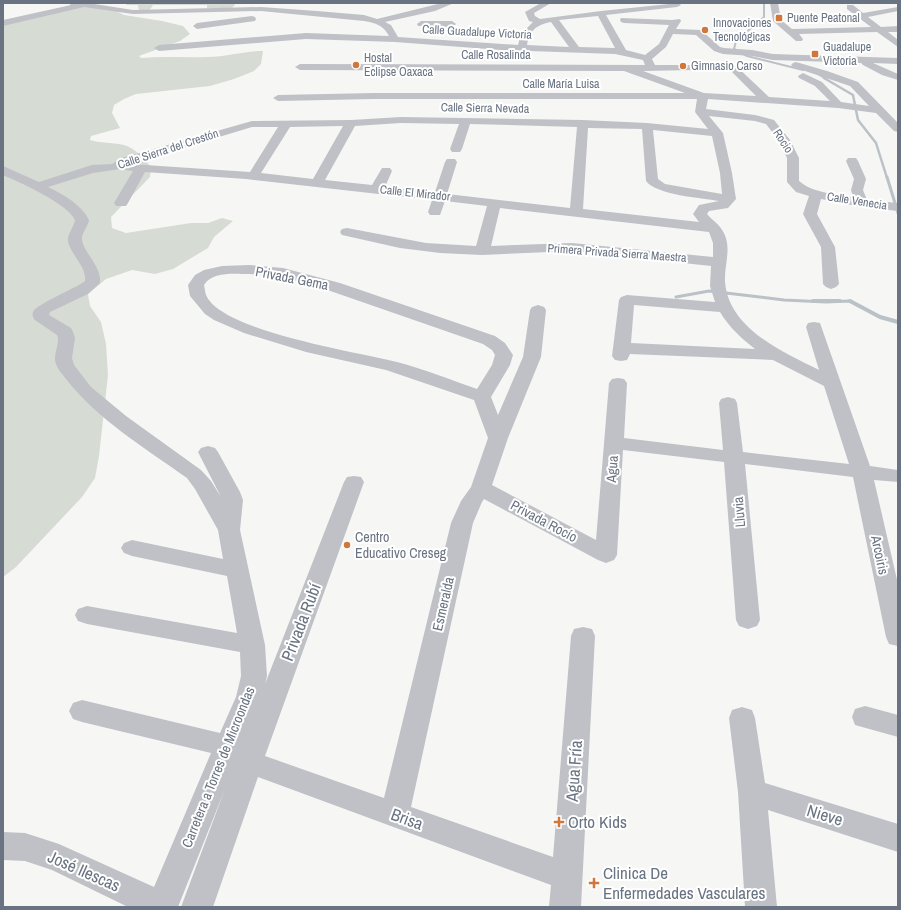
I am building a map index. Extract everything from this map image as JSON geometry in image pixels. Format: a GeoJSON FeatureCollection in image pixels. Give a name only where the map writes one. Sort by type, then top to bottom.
{"type":"FeatureCollection","features":[{"type":"Feature","properties":{"kind":"street"},"geometry":{"type":"LineString","coordinates":[[72,3],[133,12],[239,9],[292,14]]}},
{"type":"Feature","properties":{"kind":"street"},"geometry":{"type":"LineString","coordinates":[[377,21],[415,14],[450,3]]}},
{"type":"Feature","properties":{"kind":"street"},"geometry":{"type":"LineString","coordinates":[[542,21],[532,18],[529,12],[547,3]]}},
{"type":"Feature","properties":{"kind":"street"},"geometry":{"type":"LineString","coordinates":[[611,3],[648,8]]}},
{"type":"Feature","properties":{"kind":"street"},"geometry":{"type":"LineString","coordinates":[[774,3],[777,21],[789,32],[819,54],[830,58]]}},
{"type":"Feature","properties":{"kind":"street"},"geometry":{"type":"LineString","coordinates":[[522,48],[525,34],[537,22],[553,19],[602,16],[673,4],[685,13],[672,27],[663,45],[647,58],[651,68]]}},
{"type":"Feature","properties":{"kind":"street"},"geometry":{"type":"LineString","coordinates":[[863,4],[850,7],[898,44]]}},
{"type":"Feature","properties":{"kind":"street"},"geometry":{"type":"LineString","coordinates":[[3,23],[83,5]]}},
{"type":"Feature","properties":{"kind":"street"},"geometry":{"type":"LineString","coordinates":[[197,26],[232,23],[292,14],[317,13],[364,18],[377,21],[388,27],[398,40],[418,28],[422,20],[415,14],[397,6]]}},
{"type":"Feature","properties":{"kind":"street"},"geometry":{"type":"LineString","coordinates":[[860,16],[898,9]]}},
{"type":"Feature","properties":{"kind":"street"},"geometry":{"type":"LineString","coordinates":[[602,16],[697,31],[718,50],[730,52],[780,58],[830,58],[898,61]]}},
{"type":"Feature","properties":{"kind":"street"},"geometry":{"type":"LineString","coordinates":[[602,16],[622,52]]}},
{"type":"Feature","properties":{"kind":"street"},"geometry":{"type":"LineString","coordinates":[[553,19],[576,49]]}},
{"type":"Feature","properties":{"kind":"street"},"geometry":{"type":"LineString","coordinates":[[821,22],[846,39]]}},
{"type":"Feature","properties":{"kind":"street"},"geometry":{"type":"LineString","coordinates":[[421,24],[452,24]]}},
{"type":"Feature","properties":{"kind":"street"},"geometry":{"type":"LineString","coordinates":[[789,32],[898,29]]}},
{"type":"Feature","properties":{"kind":"street","name":"Calle Guadalupe Victoria"},"geometry":{"type":"LineString","coordinates":[[159,48],[304,33],[357,38],[522,48],[622,52],[647,58]]}},
{"type":"Feature","properties":{"kind":"street"},"geometry":{"type":"LineString","coordinates":[[888,36],[898,36]]}},
{"type":"Feature","properties":{"kind":"street"},"geometry":{"type":"LineString","coordinates":[[350,46],[357,38]]}},
{"type":"Feature","properties":{"kind":"street"},"geometry":{"type":"LineString","coordinates":[[780,58],[796,65],[820,71],[852,83],[898,129]]}},
{"type":"Feature","properties":{"kind":"street"},"geometry":{"type":"LineString","coordinates":[[861,60],[871,67],[898,77]]}},
{"type":"Feature","properties":{"kind":"street","name":"Calle Rosalinda"},"geometry":{"type":"LineString","coordinates":[[300,67],[651,68],[689,64],[702,89]]}},
{"type":"Feature","properties":{"kind":"street"},"geometry":{"type":"LineString","coordinates":[[732,67],[767,101]]}},
{"type":"Feature","properties":{"kind":"street"},"geometry":{"type":"LineString","coordinates":[[626,68],[669,84]]}},
{"type":"Feature","properties":{"kind":"street"},"geometry":{"type":"LineString","coordinates":[[803,76],[814,80],[829,92],[841,106]]}},
{"type":"Feature","properties":{"kind":"street"},"geometry":{"type":"LineString","coordinates":[[504,86],[669,84],[702,89],[700,112],[718,133],[726,173],[729,199]]}},
{"type":"Feature","properties":{"kind":"street","name":"Calle María Luisa"},"geometry":{"type":"LineString","coordinates":[[278,98],[702,89],[767,101],[878,110]]}},
{"type":"Feature","properties":{"kind":"street","name":"Rocio"},"geometry":{"type":"LineString","coordinates":[[700,112],[755,118],[770,122],[784,140],[793,158],[793,182],[801,189],[816,194]]}},
{"type":"Feature","properties":{"kind":"street","name":"Calle Sierra Nevada"},"geometry":{"type":"LineString","coordinates":[[252,124],[352,123],[401,120],[582,123],[647,126],[718,133]]}},
{"type":"Feature","properties":{"kind":"street"},"geometry":{"type":"LineString","coordinates":[[456,149],[466,121]]}},
{"type":"Feature","properties":{"kind":"street"},"geometry":{"type":"LineString","coordinates":[[317,183],[352,123]]}},
{"type":"Feature","properties":{"kind":"street"},"geometry":{"type":"LineString","coordinates":[[576,211],[582,123]]}},
{"type":"Feature","properties":{"kind":"street","name":"Calle Sierra del Crestón"},"geometry":{"type":"LineString","coordinates":[[38,186],[92,169],[115,167],[126,161],[252,124]]}},
{"type":"Feature","properties":{"kind":"street"},"geometry":{"type":"LineString","coordinates":[[253,176],[286,124]]}},
{"type":"Feature","properties":{"kind":"street"},"geometry":{"type":"LineString","coordinates":[[647,126],[652,181],[661,187],[729,199]]}},
{"type":"Feature","properties":{"kind":"street"},"geometry":{"type":"LineString","coordinates":[[852,161],[860,180],[857,190],[861,203]]}},
{"type":"Feature","properties":{"kind":"street"},"geometry":{"type":"LineString","coordinates":[[435,212],[451,162]]}},
{"type":"Feature","properties":{"kind":"street","name":"Calle El Mirador"},"geometry":{"type":"LineString","coordinates":[[115,167],[253,176],[576,211],[714,228]]}},
{"type":"Feature","properties":{"kind":"street"},"geometry":{"type":"LineString","coordinates":[[121,203],[140,168]]}},
{"type":"Feature","properties":{"kind":"street","name":"Carretera a Torres de Microondas"},"geometry":{"type":"LineString","coordinates":[[3,170],[38,186],[73,207],[82,218],[82,222],[75,237],[76,243],[93,276],[92,283],[82,291],[50,306],[41,312],[42,317],[65,332],[67,338],[63,358],[65,366],[91,396],[120,420],[194,474],[204,486],[229,530],[252,644],[254,676],[238,754],[162,907]]}},
{"type":"Feature","properties":{"kind":"street"},"geometry":{"type":"LineString","coordinates":[[380,204],[381,190],[386,171]]}},
{"type":"Feature","properties":{"kind":"street"},"geometry":{"type":"LineString","coordinates":[[816,194],[810,214],[828,248],[831,284]]}},
{"type":"Feature","properties":{"kind":"street","name":"Calle Venecia"},"geometry":{"type":"LineString","coordinates":[[816,194],[861,203],[898,207]]}},
{"type":"Feature","properties":{"kind":"street"},"geometry":{"type":"LineString","coordinates":[[729,199],[723,205],[704,208],[700,214],[703,220],[714,228],[720,238],[720,262],[717,284],[722,304],[736,323],[755,340],[777,355],[832,382]]}},
{"type":"Feature","properties":{"kind":"street"},"geometry":{"type":"LineString","coordinates":[[482,251],[495,202]]}},
{"type":"Feature","properties":{"kind":"street","name":"Primera Privada Sierra Maestra"},"geometry":{"type":"LineString","coordinates":[[347,232],[399,244],[452,250],[482,251],[549,246],[572,247],[720,262]]}},
{"type":"Feature","properties":{"kind":"street","name":"Privada Gema"},"geometry":{"type":"LineString","coordinates":[[241,268],[271,271],[318,281],[489,340],[499,347],[504,354],[500,365],[482,397],[398,368],[342,356],[238,326],[212,313],[204,305],[195,289],[197,281],[203,275],[218,271],[241,268]]}},
{"type":"Feature","properties":{"kind":"street"},"geometry":{"type":"LineString","coordinates":[[722,304],[627,300],[621,352],[777,355]]}},
{"type":"Feature","properties":{"kind":"street","name":"Esmeralda"},"geometry":{"type":"LineString","coordinates":[[396,814],[462,523],[472,502],[482,488],[498,438],[532,357],[538,310]]}},
{"type":"Feature","properties":{"kind":"street"},"geometry":{"type":"LineString","coordinates":[[814,327],[832,382]]}},
{"type":"Feature","properties":{"kind":"street","name":"Arcoiris"},"geometry":{"type":"LineString","coordinates":[[832,382],[862,473],[898,637]]}},
{"type":"Feature","properties":{"kind":"street","name":"Agua"},"geometry":{"type":"LineString","coordinates":[[606,555],[618,383]]}},
{"type":"Feature","properties":{"kind":"street"},"geometry":{"type":"LineString","coordinates":[[482,397],[498,438]]}},
{"type":"Feature","properties":{"kind":"street","name":"Lluvia"},"geometry":{"type":"LineString","coordinates":[[728,403],[748,620]]}},
{"type":"Feature","properties":{"kind":"street"},"geometry":{"type":"LineString","coordinates":[[614,443],[898,476]]}},
{"type":"Feature","properties":{"kind":"street"},"geometry":{"type":"LineString","coordinates":[[208,452],[230,492],[232,500],[229,530]]}},
{"type":"Feature","properties":{"kind":"street","name":"Privada Rubí"},"geometry":{"type":"LineString","coordinates":[[238,754],[354,482]]}},
{"type":"Feature","properties":{"kind":"street","name":"Privada Rocío"},"geometry":{"type":"LineString","coordinates":[[482,488],[606,555]]}},
{"type":"Feature","properties":{"kind":"street"},"geometry":{"type":"LineString","coordinates":[[132,548],[237,570]]}},
{"type":"Feature","properties":{"kind":"street"},"geometry":{"type":"LineString","coordinates":[[87,615],[252,644]]}},
{"type":"Feature","properties":{"kind":"street","name":"Agua Fría"},"geometry":{"type":"LineString","coordinates":[[565,907],[583,636]]}},
{"type":"Feature","properties":{"kind":"street","name":"Brisa"},"geometry":{"type":"LineString","coordinates":[[82,711],[238,754],[566,876]]}},
{"type":"Feature","properties":{"kind":"street"},"geometry":{"type":"LineString","coordinates":[[865,717],[898,726]]}},
{"type":"Feature","properties":{"kind":"street"},"geometry":{"type":"LineString","coordinates":[[742,718],[752,792],[761,907]]}},
{"type":"Feature","properties":{"kind":"street"},"geometry":{"type":"LineString","coordinates":[[197,907],[238,754]]}},
{"type":"Feature","properties":{"kind":"street","name":"Nieve"},"geometry":{"type":"LineString","coordinates":[[752,792],[898,838]]}},
{"type":"Feature","properties":{"kind":"street","name":"José Ilescas"},"geometry":{"type":"LineString","coordinates":[[3,846],[25,848],[60,858],[162,907]]}},
{"type":"Feature","properties":{"kind":"shaded area"},"geometry":{"type":"Polygon","coordinates":[[[124,3],[236,3],[232,8],[207,8],[207,5],[153,5],[149,11],[139,11],[138,5],[127,5],[124,3]]]}},
{"type":"Feature","properties":{"kind":"shaded area"},"geometry":{"type":"Polygon","coordinates":[[[80,7],[108,7],[124,15],[183,26],[190,34],[180,41],[139,56],[141,58],[214,57],[263,51],[261,64],[254,71],[234,79],[210,86],[136,94],[124,99],[114,105],[112,113],[120,128],[91,136],[90,140],[127,146],[140,155],[151,167],[150,177],[111,217],[112,228],[126,233],[191,223],[208,223],[222,218],[233,221],[214,237],[208,248],[173,269],[155,274],[132,270],[106,279],[88,294],[90,306],[101,322],[106,344],[108,375],[99,456],[95,478],[82,497],[16,567],[3,577],[3,22],[80,7]]]}},
{"type":"Feature","properties":{"kind":"waterway"},"geometry":{"type":"LineString","coordinates":[[764,3],[764,17],[736,41],[734,49],[747,56],[803,70]]}},
{"type":"Feature","properties":{"kind":"waterway"},"geometry":{"type":"LineString","coordinates":[[818,74],[826,79]]}},
{"type":"Feature","properties":{"kind":"waterway"},"geometry":{"type":"LineString","coordinates":[[824,78],[853,95],[858,120],[876,143],[887,178]]}},
{"type":"Feature","properties":{"kind":"waterway"},"geometry":{"type":"LineString","coordinates":[[887,177],[898,213]]}},
{"type":"Feature","properties":{"kind":"waterway"},"geometry":{"type":"LineString","coordinates":[[676,297],[709,291],[784,300],[852,302]]}},
{"type":"Feature","properties":{"kind":"waterway"},"geometry":{"type":"LineString","coordinates":[[813,301],[840,301]]}},
{"type":"Feature","properties":{"kind":"waterway"},"geometry":{"type":"LineString","coordinates":[[852,302],[880,317],[898,322]]}},
{"type":"Feature","properties":{"kind":"place","name":"Puente Peatonal"},"geometry":{"type":"Point","coordinates":[779,18]}},
{"type":"Feature","properties":{"kind":"place","name":"Innovaciones Tecnológicas"},"geometry":{"type":"Point","coordinates":[705,30]}},
{"type":"Feature","properties":{"kind":"place","name":"Guadalupe Victoria"},"geometry":{"type":"Point","coordinates":[815,54]}},
{"type":"Feature","properties":{"kind":"place","name":"Hostal Eclipse Oaxaca"},"geometry":{"type":"Point","coordinates":[356,65]}},
{"type":"Feature","properties":{"kind":"place","name":"Gimnasio Carso"},"geometry":{"type":"Point","coordinates":[683,66]}},
{"type":"Feature","properties":{"kind":"place","name":"Centro Educativo Creseg"},"geometry":{"type":"Point","coordinates":[347,545]}},
{"type":"Feature","properties":{"kind":"place","name":"Orto Kids"},"geometry":{"type":"Point","coordinates":[559,822]}},
{"type":"Feature","properties":{"kind":"place","name":"Clinica De Enfermedades Vasculares"},"geometry":{"type":"Point","coordinates":[594,883]}}]}
